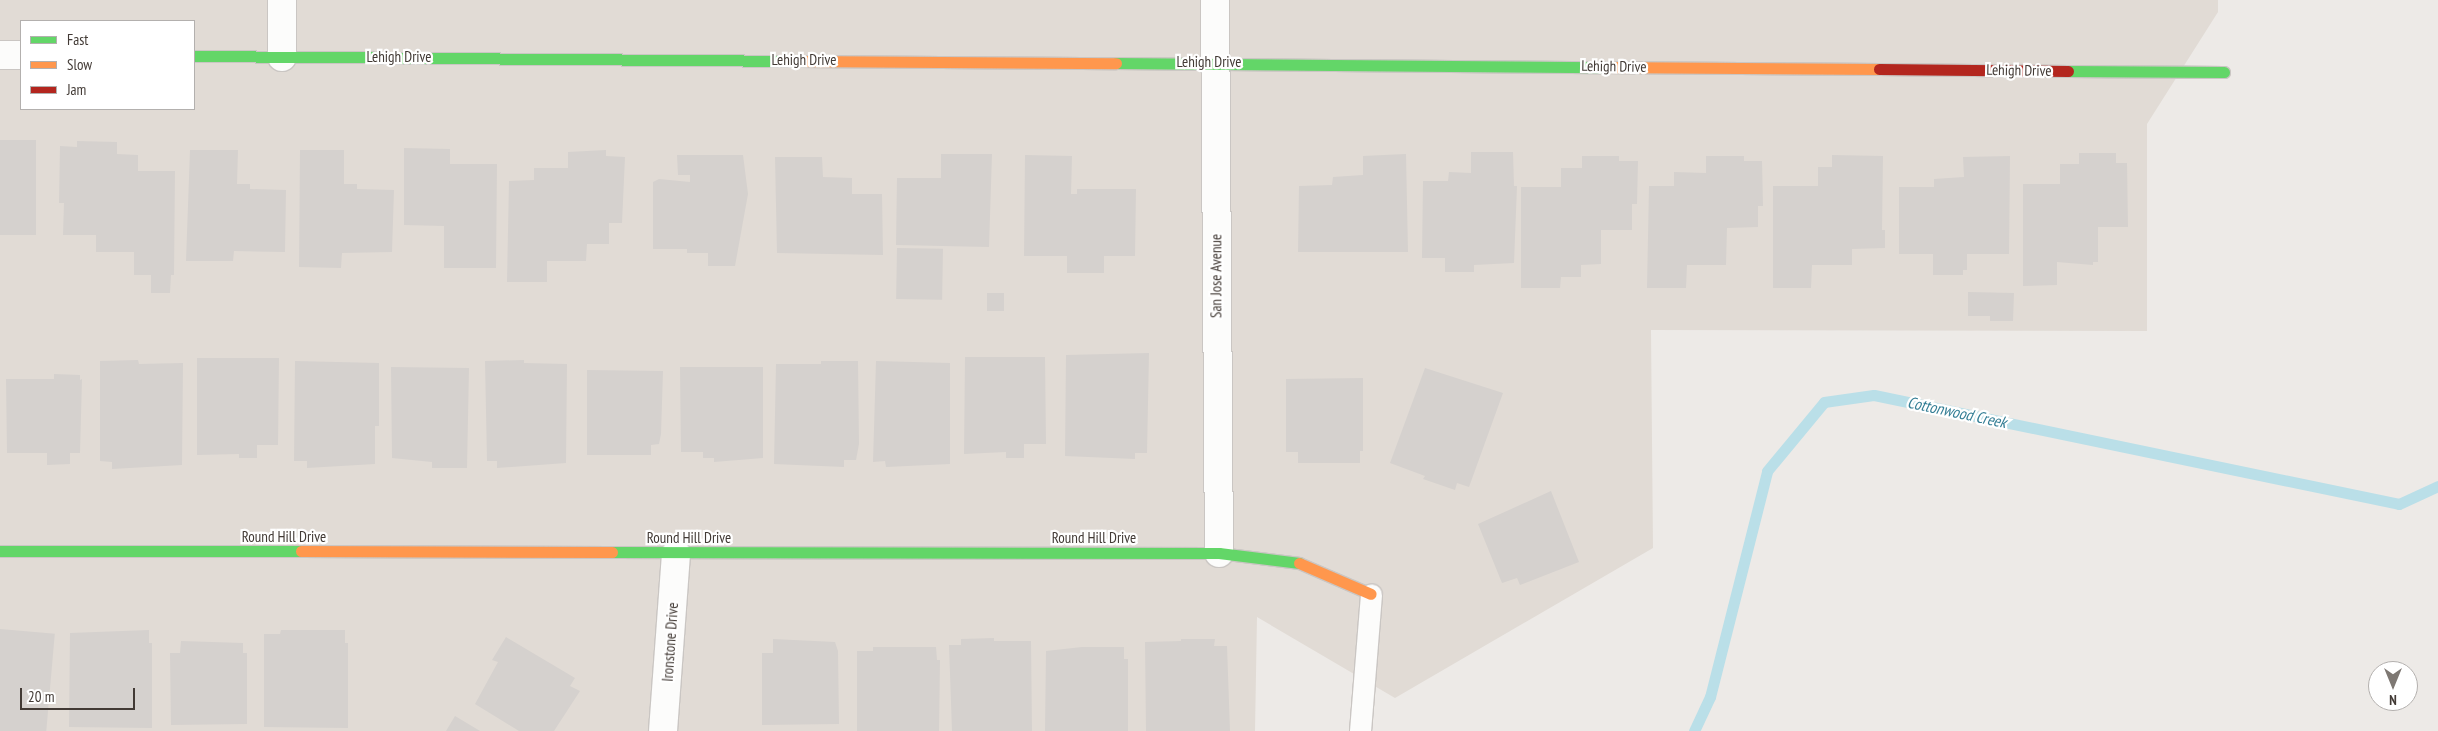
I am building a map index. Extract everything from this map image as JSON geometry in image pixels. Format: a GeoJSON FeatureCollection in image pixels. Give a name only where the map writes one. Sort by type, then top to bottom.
{"type":"FeatureCollection","features":[{"type":"Feature","properties":{"kind":"street"},"geometry":{"type":"LineString","coordinates":[[282,0],[282,57]]}},
{"type":"Feature","properties":{"kind":"street","name":"San Jose Avenue"},"geometry":{"type":"LineString","coordinates":[[1215,0],[1219,553]]}},
{"type":"Feature","properties":{"kind":"street"},"geometry":{"type":"LineString","coordinates":[[0,55],[20,55]]}},
{"type":"Feature","properties":{"kind":"street","name":"Lehigh Drive"},"geometry":{"type":"LineString","coordinates":[[195,56],[1215,62],[2224,72]]}},
{"type":"Feature","properties":{"kind":"street","name":"Round Hill Drive"},"geometry":{"type":"LineString","coordinates":[[0,551],[1219,553],[1298,562],[1371,594]]}},
{"type":"Feature","properties":{"kind":"street","name":"Ironstone Drive"},"geometry":{"type":"LineString","coordinates":[[663,731],[676,553]]}},
{"type":"Feature","properties":{"kind":"lane"},"geometry":{"type":"LineString","coordinates":[[1360,731],[1371,594]]}},
{"type":"Feature","properties":{"kind":"shaded area"},"geometry":{"type":"Polygon","coordinates":[[[0,0],[2218,0],[2218,12],[2147,124],[2147,331],[1651,330],[1653,548],[1395,698],[1257,617],[1255,731],[0,731],[0,0]]]}},
{"type":"Feature","properties":{"kind":"building"},"geometry":{"type":"Polygon","coordinates":[[[0,140],[36,140],[36,235],[0,235],[0,140]]]}},
{"type":"Feature","properties":{"kind":"building"},"geometry":{"type":"Polygon","coordinates":[[[77,141],[117,142],[117,154],[138,155],[138,171],[175,171],[174,275],[171,275],[170,293],[151,293],[151,275],[134,275],[134,252],[96,252],[96,235],[63,235],[64,203],[59,203],[60,146],[77,147],[77,141]]]}},
{"type":"Feature","properties":{"kind":"building"},"geometry":{"type":"Polygon","coordinates":[[[404,148],[450,149],[450,164],[497,164],[496,268],[444,268],[444,226],[404,225],[404,148]]]}},
{"type":"Feature","properties":{"kind":"building"},"geometry":{"type":"Polygon","coordinates":[[[190,150],[238,150],[237,184],[250,184],[250,189],[286,190],[285,252],[234,251],[233,261],[186,261],[190,150]]]}},
{"type":"Feature","properties":{"kind":"building"},"geometry":{"type":"Polygon","coordinates":[[[300,150],[344,150],[344,184],[357,184],[357,189],[394,190],[392,252],[342,253],[341,268],[299,267],[300,150]]]}},
{"type":"Feature","properties":{"kind":"building"},"geometry":{"type":"Polygon","coordinates":[[[606,150],[606,156],[625,157],[622,223],[609,223],[609,244],[587,244],[586,261],[547,261],[547,282],[507,282],[509,181],[534,180],[534,168],[568,168],[568,152],[606,150]]]}},
{"type":"Feature","properties":{"kind":"building"},"geometry":{"type":"Polygon","coordinates":[[[1471,152],[1513,152],[1514,186],[1517,186],[1514,263],[1474,265],[1474,272],[1445,272],[1445,258],[1422,258],[1423,181],[1448,181],[1449,172],[1471,173],[1471,152]]]}},
{"type":"Feature","properties":{"kind":"building"},"geometry":{"type":"Polygon","coordinates":[[[2079,153],[2116,153],[2116,163],[2127,163],[2128,227],[2098,227],[2098,262],[2093,262],[2093,265],[2057,262],[2057,285],[2023,286],[2023,184],[2060,184],[2060,164],[2079,164],[2079,153]]]}},
{"type":"Feature","properties":{"kind":"building"},"geometry":{"type":"Polygon","coordinates":[[[941,154],[992,154],[989,247],[896,245],[897,178],[941,178],[941,154]]]}},
{"type":"Feature","properties":{"kind":"building"},"geometry":{"type":"Polygon","coordinates":[[[1406,154],[1408,252],[1298,252],[1299,186],[1332,185],[1333,177],[1363,175],[1363,156],[1406,154]]]}},
{"type":"Feature","properties":{"kind":"building"},"geometry":{"type":"Polygon","coordinates":[[[677,155],[743,155],[748,194],[735,266],[708,266],[708,253],[687,253],[687,249],[653,249],[653,182],[659,179],[690,182],[690,175],[678,175],[677,155]]]}},
{"type":"Feature","properties":{"kind":"building"},"geometry":{"type":"Polygon","coordinates":[[[1025,155],[1072,156],[1071,194],[1077,194],[1077,189],[1136,189],[1135,256],[1104,256],[1104,273],[1067,273],[1067,256],[1024,256],[1025,155]]]}},
{"type":"Feature","properties":{"kind":"building"},"geometry":{"type":"Polygon","coordinates":[[[1832,155],[1883,156],[1882,230],[1885,230],[1885,248],[1852,249],[1852,265],[1812,265],[1811,288],[1773,288],[1773,186],[1818,186],[1818,167],[1832,167],[1832,155]]]}},
{"type":"Feature","properties":{"kind":"building"},"geometry":{"type":"Polygon","coordinates":[[[1582,156],[1619,156],[1619,161],[1638,161],[1637,204],[1632,204],[1632,230],[1601,230],[1601,264],[1581,265],[1581,277],[1561,277],[1560,288],[1521,288],[1521,187],[1561,187],[1561,168],[1582,168],[1582,156]]]}},
{"type":"Feature","properties":{"kind":"building"},"geometry":{"type":"Polygon","coordinates":[[[1706,156],[1744,156],[1744,161],[1762,161],[1763,206],[1758,206],[1758,227],[1727,228],[1726,265],[1687,265],[1686,288],[1647,288],[1649,186],[1674,186],[1674,172],[1706,173],[1706,156]]]}},
{"type":"Feature","properties":{"kind":"building"},"geometry":{"type":"Polygon","coordinates":[[[2010,156],[2009,254],[1967,254],[1967,270],[1963,270],[1963,275],[1933,275],[1933,254],[1899,254],[1899,187],[1934,187],[1934,179],[1964,177],[1963,157],[2010,156]]]}},
{"type":"Feature","properties":{"kind":"building"},"geometry":{"type":"Polygon","coordinates":[[[775,157],[822,157],[823,177],[852,178],[852,194],[882,194],[883,255],[777,253],[775,157]]]}},
{"type":"Feature","properties":{"kind":"building"},"geometry":{"type":"Polygon","coordinates":[[[897,248],[943,249],[942,300],[896,299],[897,248]]]}},
{"type":"Feature","properties":{"kind":"building"},"geometry":{"type":"Polygon","coordinates":[[[1968,292],[2014,293],[2013,321],[1990,321],[1990,316],[1968,316],[1968,292]]]}},
{"type":"Feature","properties":{"kind":"building"},"geometry":{"type":"Polygon","coordinates":[[[987,293],[1004,293],[1004,311],[987,311],[987,293]]]}},
{"type":"Feature","properties":{"kind":"building"},"geometry":{"type":"Polygon","coordinates":[[[1149,353],[1147,453],[1135,453],[1135,459],[1065,456],[1066,355],[1149,353]]]}},
{"type":"Feature","properties":{"kind":"building"},"geometry":{"type":"Polygon","coordinates":[[[965,357],[1045,357],[1046,444],[1024,444],[1024,458],[1006,458],[1006,452],[964,454],[965,357]]]}},
{"type":"Feature","properties":{"kind":"building"},"geometry":{"type":"Polygon","coordinates":[[[197,358],[279,358],[278,445],[257,445],[257,458],[239,458],[239,454],[197,455],[197,358]]]}},
{"type":"Feature","properties":{"kind":"building"},"geometry":{"type":"Polygon","coordinates":[[[138,360],[139,364],[183,363],[182,465],[112,469],[112,462],[100,461],[100,361],[138,360]]]}},
{"type":"Feature","properties":{"kind":"building"},"geometry":{"type":"Polygon","coordinates":[[[524,360],[524,363],[567,364],[566,463],[497,468],[497,461],[487,461],[485,361],[524,360]]]}},
{"type":"Feature","properties":{"kind":"building"},"geometry":{"type":"Polygon","coordinates":[[[295,361],[379,363],[379,426],[375,426],[375,464],[307,468],[307,461],[294,461],[295,361]]]}},
{"type":"Feature","properties":{"kind":"building"},"geometry":{"type":"Polygon","coordinates":[[[821,361],[858,361],[859,444],[856,460],[844,460],[844,467],[774,464],[776,364],[821,364],[821,361]]]}},
{"type":"Feature","properties":{"kind":"building"},"geometry":{"type":"Polygon","coordinates":[[[876,361],[950,363],[950,464],[886,467],[885,461],[873,462],[876,361]]]}},
{"type":"Feature","properties":{"kind":"building"},"geometry":{"type":"Polygon","coordinates":[[[391,367],[469,368],[467,468],[432,468],[432,462],[392,458],[391,367]]]}},
{"type":"Feature","properties":{"kind":"building"},"geometry":{"type":"Polygon","coordinates":[[[680,367],[763,367],[763,458],[714,462],[714,458],[703,458],[703,452],[681,452],[680,367]]]}},
{"type":"Feature","properties":{"kind":"building"},"geometry":{"type":"Polygon","coordinates":[[[1425,368],[1503,393],[1469,487],[1457,483],[1455,490],[1423,479],[1425,476],[1390,463],[1425,368]]]}},
{"type":"Feature","properties":{"kind":"building"},"geometry":{"type":"Polygon","coordinates":[[[587,370],[663,371],[661,434],[659,444],[651,445],[651,455],[587,455],[587,370]]]}},
{"type":"Feature","properties":{"kind":"building"},"geometry":{"type":"Polygon","coordinates":[[[54,374],[80,375],[80,380],[82,379],[80,453],[70,453],[70,464],[47,465],[47,453],[7,453],[6,379],[54,379],[54,374]]]}},
{"type":"Feature","properties":{"kind":"building"},"geometry":{"type":"Polygon","coordinates":[[[1363,378],[1363,451],[1360,451],[1360,463],[1298,463],[1298,452],[1286,452],[1286,379],[1363,378]]]}},
{"type":"Feature","properties":{"kind":"building"},"geometry":{"type":"Polygon","coordinates":[[[1551,491],[1579,562],[1520,585],[1517,578],[1502,583],[1478,524],[1551,491]]]}},
{"type":"Feature","properties":{"kind":"building"},"geometry":{"type":"Polygon","coordinates":[[[0,629],[55,634],[46,731],[0,731],[0,629]]]}},
{"type":"Feature","properties":{"kind":"building"},"geometry":{"type":"Polygon","coordinates":[[[149,630],[149,643],[152,643],[152,728],[69,727],[70,633],[149,630]]]}},
{"type":"Feature","properties":{"kind":"building"},"geometry":{"type":"Polygon","coordinates":[[[281,630],[345,630],[345,643],[348,643],[348,728],[264,727],[264,634],[280,634],[281,630]]]}},
{"type":"Feature","properties":{"kind":"building"},"geometry":{"type":"Polygon","coordinates":[[[506,637],[575,678],[570,686],[580,691],[554,731],[519,731],[475,704],[498,662],[492,660],[506,637]]]}},
{"type":"Feature","properties":{"kind":"building"},"geometry":{"type":"Polygon","coordinates":[[[994,638],[994,641],[1031,641],[1032,731],[952,731],[949,645],[961,645],[961,639],[994,638]]]}},
{"type":"Feature","properties":{"kind":"building"},"geometry":{"type":"Polygon","coordinates":[[[773,639],[835,642],[838,651],[839,724],[762,725],[762,653],[773,653],[773,639]]]}},
{"type":"Feature","properties":{"kind":"building"},"geometry":{"type":"Polygon","coordinates":[[[1181,639],[1215,639],[1214,646],[1227,646],[1230,731],[1146,731],[1145,642],[1181,641],[1181,639]]]}},
{"type":"Feature","properties":{"kind":"building"},"geometry":{"type":"Polygon","coordinates":[[[181,641],[243,643],[243,653],[247,653],[247,724],[171,725],[170,653],[180,653],[181,641]]]}},
{"type":"Feature","properties":{"kind":"building"},"geometry":{"type":"Polygon","coordinates":[[[873,647],[936,647],[937,660],[940,660],[939,731],[857,731],[857,651],[873,651],[873,647]]]}},
{"type":"Feature","properties":{"kind":"building"},"geometry":{"type":"Polygon","coordinates":[[[1082,647],[1124,647],[1124,659],[1128,659],[1128,731],[1045,731],[1046,651],[1082,647]]]}},
{"type":"Feature","properties":{"kind":"building"},"geometry":{"type":"Polygon","coordinates":[[[455,716],[480,731],[446,731],[455,716]]]}},
{"type":"Feature","properties":{"kind":"waterway","name":"Cottonwood Creek"},"geometry":{"type":"LineString","coordinates":[[1694,731],[1710,697],[1767,471],[1824,402],[1874,395],[2399,504],[2438,486]]}},
{"type":"Feature","properties":{"kind":"traffic: fast"},"geometry":{"type":"LineString","coordinates":[[195,56],[800,61]]}},
{"type":"Feature","properties":{"kind":"traffic: fast"},"geometry":{"type":"LineString","coordinates":[[1116,63],[1600,67]]}},
{"type":"Feature","properties":{"kind":"traffic: fast"},"geometry":{"type":"LineString","coordinates":[[2068,71],[2224,72]]}},
{"type":"Feature","properties":{"kind":"traffic: fast"},"geometry":{"type":"LineString","coordinates":[[0,551],[301,551]]}},
{"type":"Feature","properties":{"kind":"traffic: fast"},"geometry":{"type":"LineString","coordinates":[[612,552],[1219,553],[1299,563]]}},
{"type":"Feature","properties":{"kind":"traffic: slow"},"geometry":{"type":"LineString","coordinates":[[800,61],[1116,63]]}},
{"type":"Feature","properties":{"kind":"traffic: slow"},"geometry":{"type":"LineString","coordinates":[[1600,67],[1879,69]]}},
{"type":"Feature","properties":{"kind":"traffic: slow"},"geometry":{"type":"LineString","coordinates":[[301,551],[612,552]]}},
{"type":"Feature","properties":{"kind":"traffic: slow"},"geometry":{"type":"LineString","coordinates":[[1299,563],[1371,594]]}},
{"type":"Feature","properties":{"kind":"traffic: jam"},"geometry":{"type":"LineString","coordinates":[[1879,69],[2068,71]]}}]}
